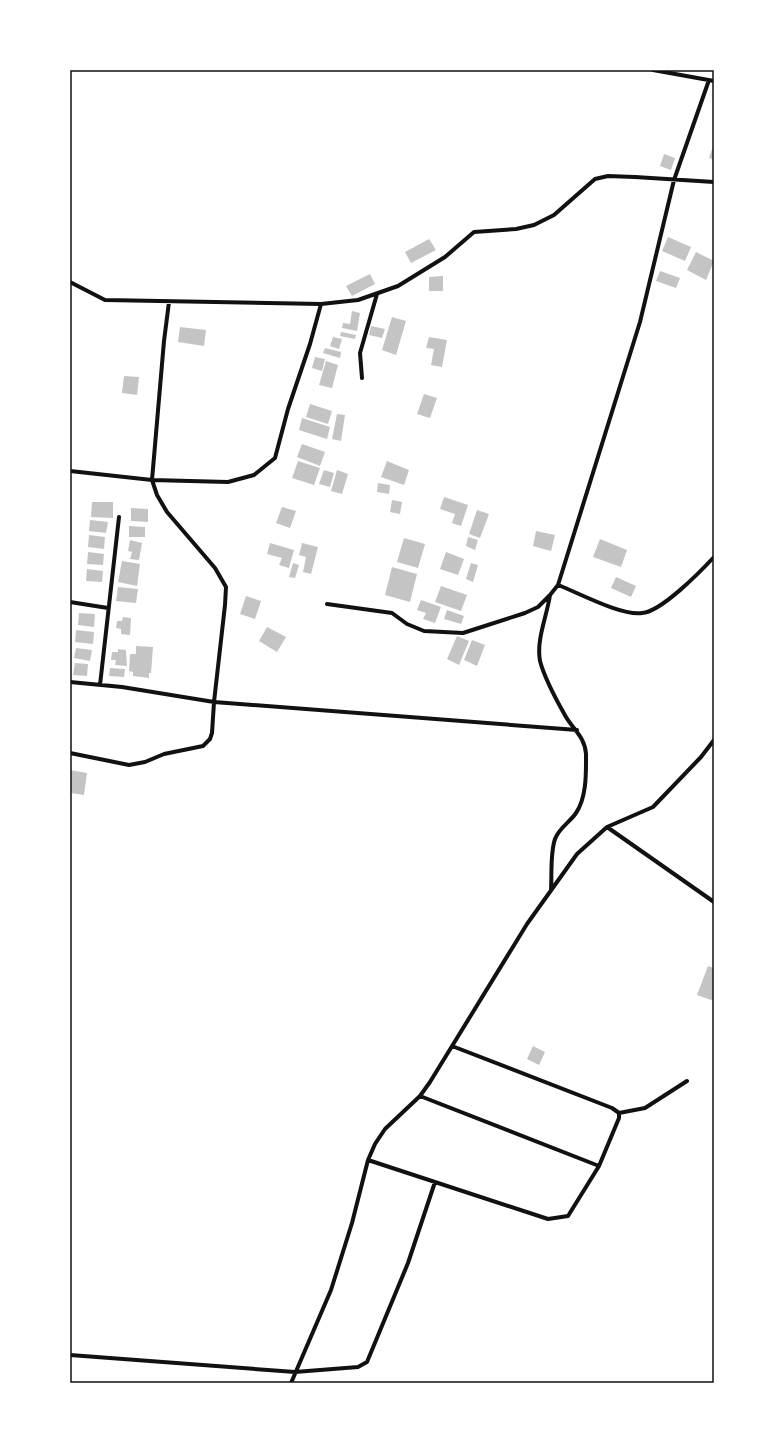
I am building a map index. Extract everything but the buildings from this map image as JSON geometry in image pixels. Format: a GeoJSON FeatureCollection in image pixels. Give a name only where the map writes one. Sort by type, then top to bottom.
{"type":"FeatureCollection","features":[{"type":"Feature","properties":{"kind":"street"},"geometry":{"type":"LineString","coordinates":[[327,604],[392,613],[407,624],[424,631],[463,633],[525,613],[538,606],[558,585],[640,322],[674,180],[712,81],[653,70]]}},
{"type":"Feature","properties":{"kind":"street"},"geometry":{"type":"LineString","coordinates":[[70,282],[105,300],[321,304],[358,300],[398,286],[445,257],[474,232],[516,229],[534,225],[570,202],[595,179],[608,176],[714,182]]}},
{"type":"Feature","properties":{"kind":"street"},"geometry":{"type":"LineString","coordinates":[[362,378],[360,353],[377,294]]}},
{"type":"Feature","properties":{"kind":"street"},"geometry":{"type":"LineString","coordinates":[[70,754],[129,765],[145,762],[164,754],[203,746],[210,738],[212,733],[214,702],[226,605],[226,587],[215,568],[167,512],[157,495],[152,480],[164,341],[169,302]]}},
{"type":"Feature","properties":{"kind":"street"},"geometry":{"type":"LineString","coordinates":[[70,471],[152,480],[228,482],[254,475],[275,458],[288,409],[310,344],[321,304]]}},
{"type":"Feature","properties":{"kind":"street"},"geometry":{"type":"LineString","coordinates":[[100,685],[119,517]]}},
{"type":"Feature","properties":{"kind":"street"},"geometry":{"type":"LineString","coordinates":[[558,585],[627,612],[643,614],[670,598],[714,557]]}},
{"type":"Feature","properties":{"kind":"street"},"geometry":{"type":"LineString","coordinates":[[550,595],[541,638],[540,661],[567,718],[577,730],[586,752],[582,801],[576,813],[555,838],[551,891]]}},
{"type":"Feature","properties":{"kind":"street"},"geometry":{"type":"LineString","coordinates":[[70,602],[108,608]]}},
{"type":"Feature","properties":{"kind":"street"},"geometry":{"type":"LineString","coordinates":[[70,682],[214,702],[577,730]]}},
{"type":"Feature","properties":{"kind":"street"},"geometry":{"type":"LineString","coordinates":[[291,1383],[331,1290],[352,1223],[368,1160],[375,1144],[385,1129],[420,1096],[527,924],[577,854],[606,827],[653,807],[701,757],[714,740]]}},
{"type":"Feature","properties":{"kind":"street"},"geometry":{"type":"LineString","coordinates":[[606,827],[714,902]]}},
{"type":"Feature","properties":{"kind":"street"},"geometry":{"type":"LineString","coordinates":[[452,1046],[612,1108],[619,1113],[645,1108],[687,1081]]}},
{"type":"Feature","properties":{"kind":"street"},"geometry":{"type":"LineString","coordinates":[[420,1096],[599,1166]]}},
{"type":"Feature","properties":{"kind":"street"},"geometry":{"type":"LineString","coordinates":[[368,1160],[548,1219],[568,1216],[599,1166],[619,1118],[619,1113]]}},
{"type":"Feature","properties":{"kind":"street"},"geometry":{"type":"LineString","coordinates":[[70,1355],[295,1372],[358,1367],[367,1362],[408,1263],[436,1182]]}}]}
